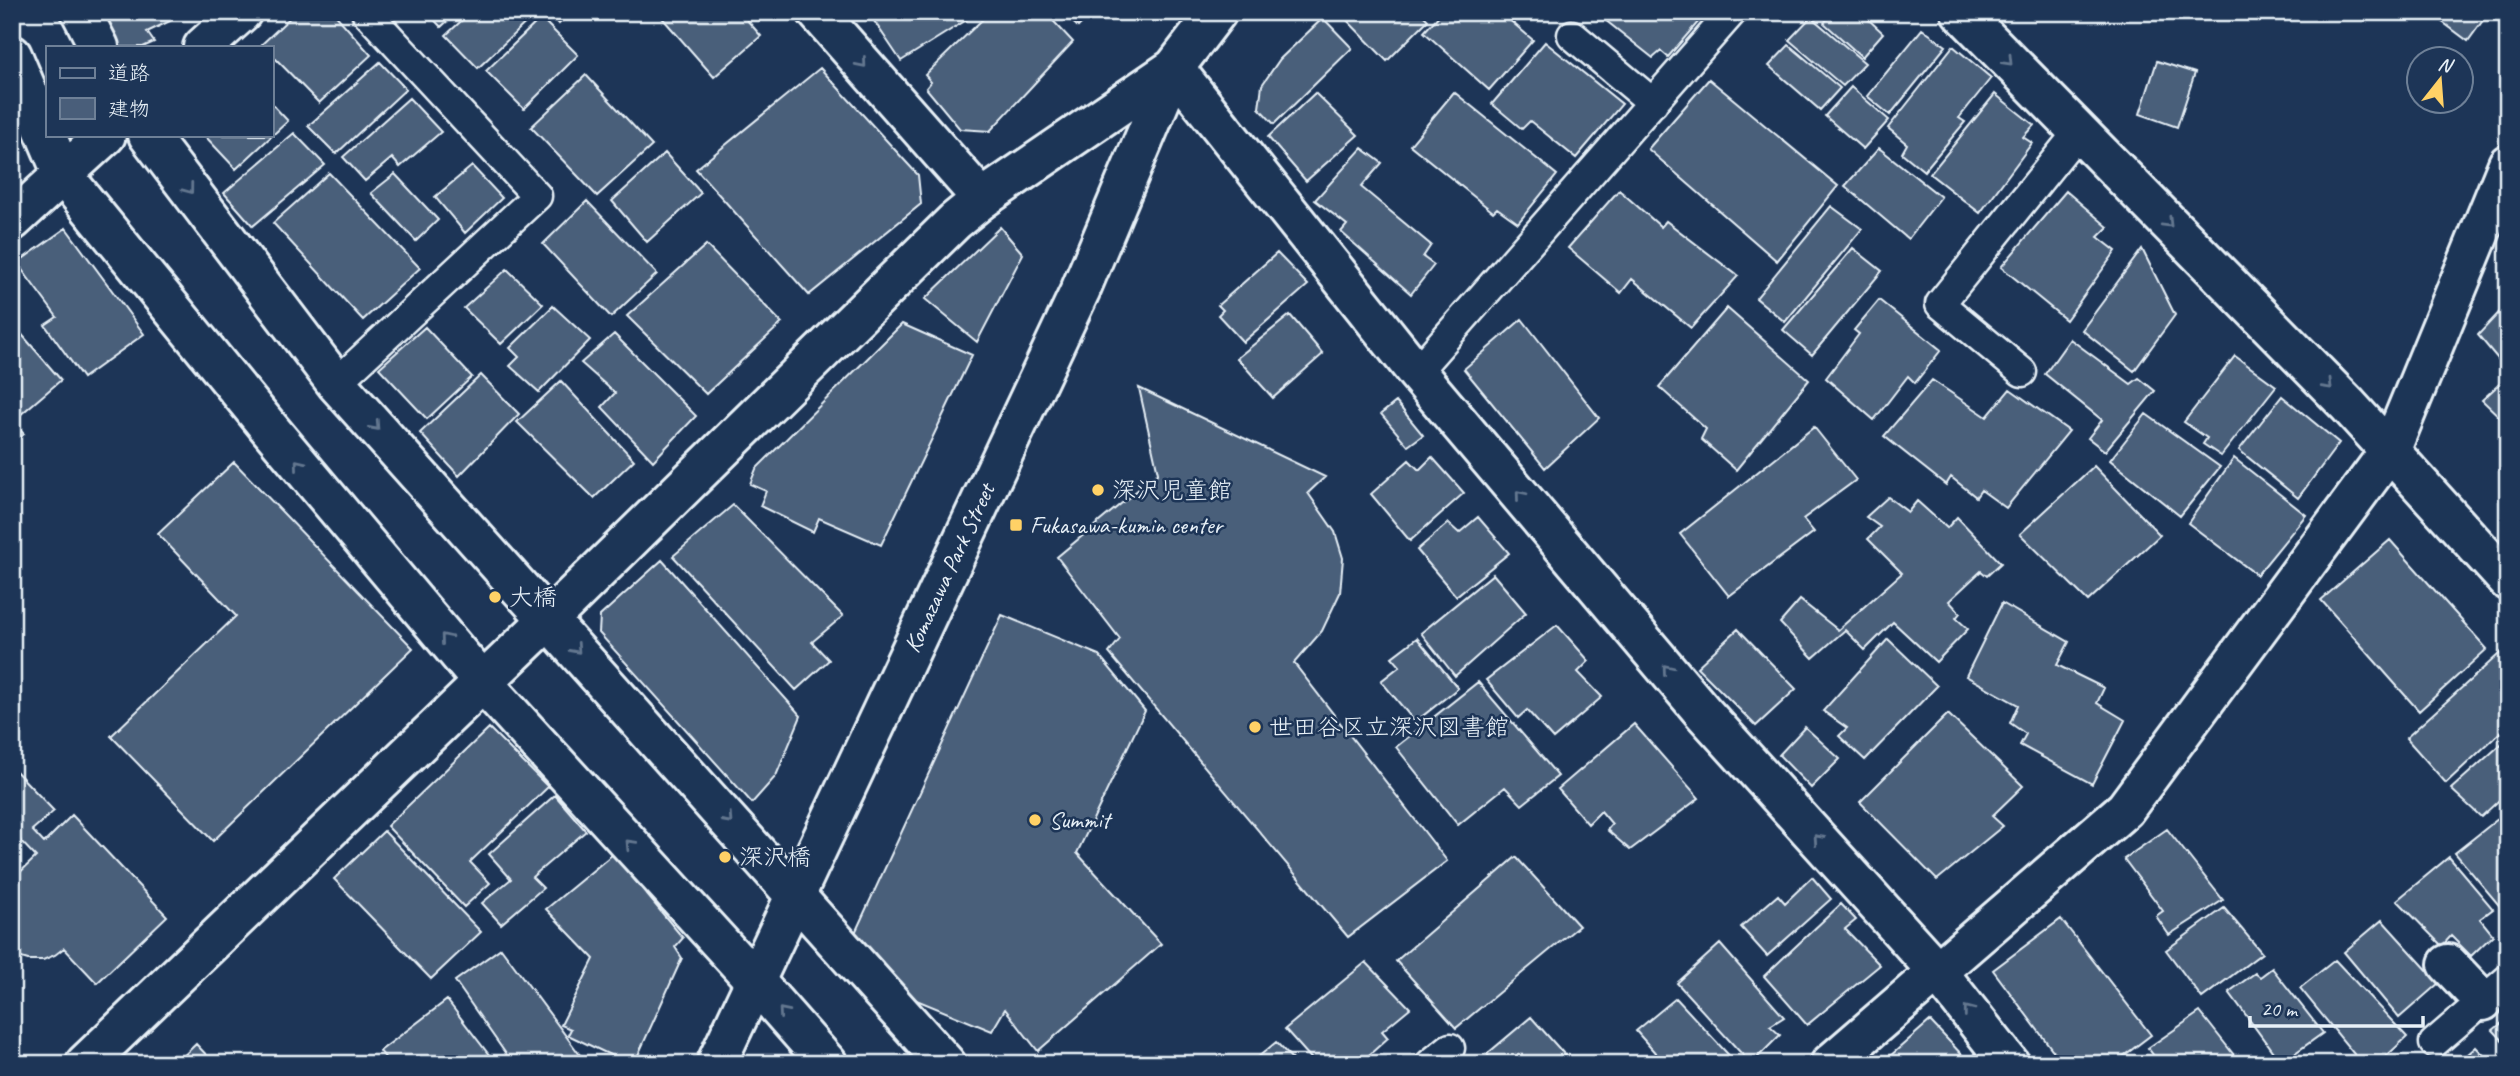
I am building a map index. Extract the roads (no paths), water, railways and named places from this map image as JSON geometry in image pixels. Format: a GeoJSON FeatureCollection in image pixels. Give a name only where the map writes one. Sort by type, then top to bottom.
{"type":"FeatureCollection","features":[{"type":"Feature","properties":{"kind":"street"},"geometry":{"type":"LineString","coordinates":[[81,12],[98,46]]}},
{"type":"Feature","properties":{"kind":"street"},"geometry":{"type":"LineString","coordinates":[[204,46],[242,12]]}},
{"type":"Feature","properties":{"kind":"street"},"geometry":{"type":"LineString","coordinates":[[817,12],[982,199]]}},
{"type":"Feature","properties":{"kind":"street"},"geometry":{"type":"LineString","coordinates":[[85,1064],[549,619],[955,220],[1174,68],[1217,12]]}},
{"type":"Feature","properties":{"kind":"street"},"geometry":{"type":"LineString","coordinates":[[1961,12],[2390,449],[2508,581]]}},
{"type":"Feature","properties":{"kind":"street"},"geometry":{"type":"LineString","coordinates":[[12,55],[46,135]]}},
{"type":"Feature","properties":{"kind":"street"},"geometry":{"type":"LineString","coordinates":[[1174,68],[1416,372],[1702,711],[1937,971],[2010,1064]]}},
{"type":"Feature","properties":{"kind":"street","name":"Komazawa Park Street"},"geometry":{"type":"LineString","coordinates":[[716,1064],[1080,291],[1174,68]]}},
{"type":"Feature","properties":{"kind":"street"},"geometry":{"type":"LineString","coordinates":[[46,136],[63,175],[270,429],[483,683],[828,1064]]}},
{"type":"Feature","properties":{"kind":"street"},"geometry":{"type":"LineString","coordinates":[[12,221],[105,136]]}},
{"type":"Feature","properties":{"kind":"street"},"geometry":{"type":"LineString","coordinates":[[149,136],[336,383],[946,1064]]}},
{"type":"Feature","properties":{"kind":"street"},"geometry":{"type":"LineString","coordinates":[[1830,1064],[2125,808],[2390,449],[2508,164]]}},
{"type":"Feature","properties":{"kind":"street"},"geometry":{"type":"LineString","coordinates":[[2448,964],[2495,990]]}},
{"type":"Feature","properties":{"kind":"lane"},"geometry":{"type":"LineString","coordinates":[[336,383],[537,196],[366,12]]}},
{"type":"Feature","properties":{"kind":"lane"},"geometry":{"type":"LineString","coordinates":[[1416,372],[1732,12]]}},
{"type":"Feature","properties":{"kind":"lane"},"geometry":{"type":"LineString","coordinates":[[1572,35],[1653,103]]}},
{"type":"Feature","properties":{"kind":"lane"},"geometry":{"type":"LineString","coordinates":[[2022,372],[1940,303],[2078,132]]}},
{"type":"Feature","properties":{"kind":"lane"},"geometry":{"type":"LineString","coordinates":[[2434,1042],[2495,990]]}},
{"type":"Feature","properties":{"kind":"place","name":"深沢児童館"},"geometry":{"type":"Point","coordinates":[1098,490]}},
{"type":"Feature","properties":{"kind":"place","name":"Fukasawa-kumin center"},"geometry":{"type":"Point","coordinates":[1016,525]}},
{"type":"Feature","properties":{"kind":"place","name":"大橋"},"geometry":{"type":"Point","coordinates":[495,597]}},
{"type":"Feature","properties":{"kind":"place","name":"世田谷区立深沢図書館"},"geometry":{"type":"Point","coordinates":[1255,727]}},
{"type":"Feature","properties":{"kind":"place","name":"Summit"},"geometry":{"type":"Point","coordinates":[1035,820]}},
{"type":"Feature","properties":{"kind":"place","name":"深沢橋"},"geometry":{"type":"Point","coordinates":[725,857]}}]}
